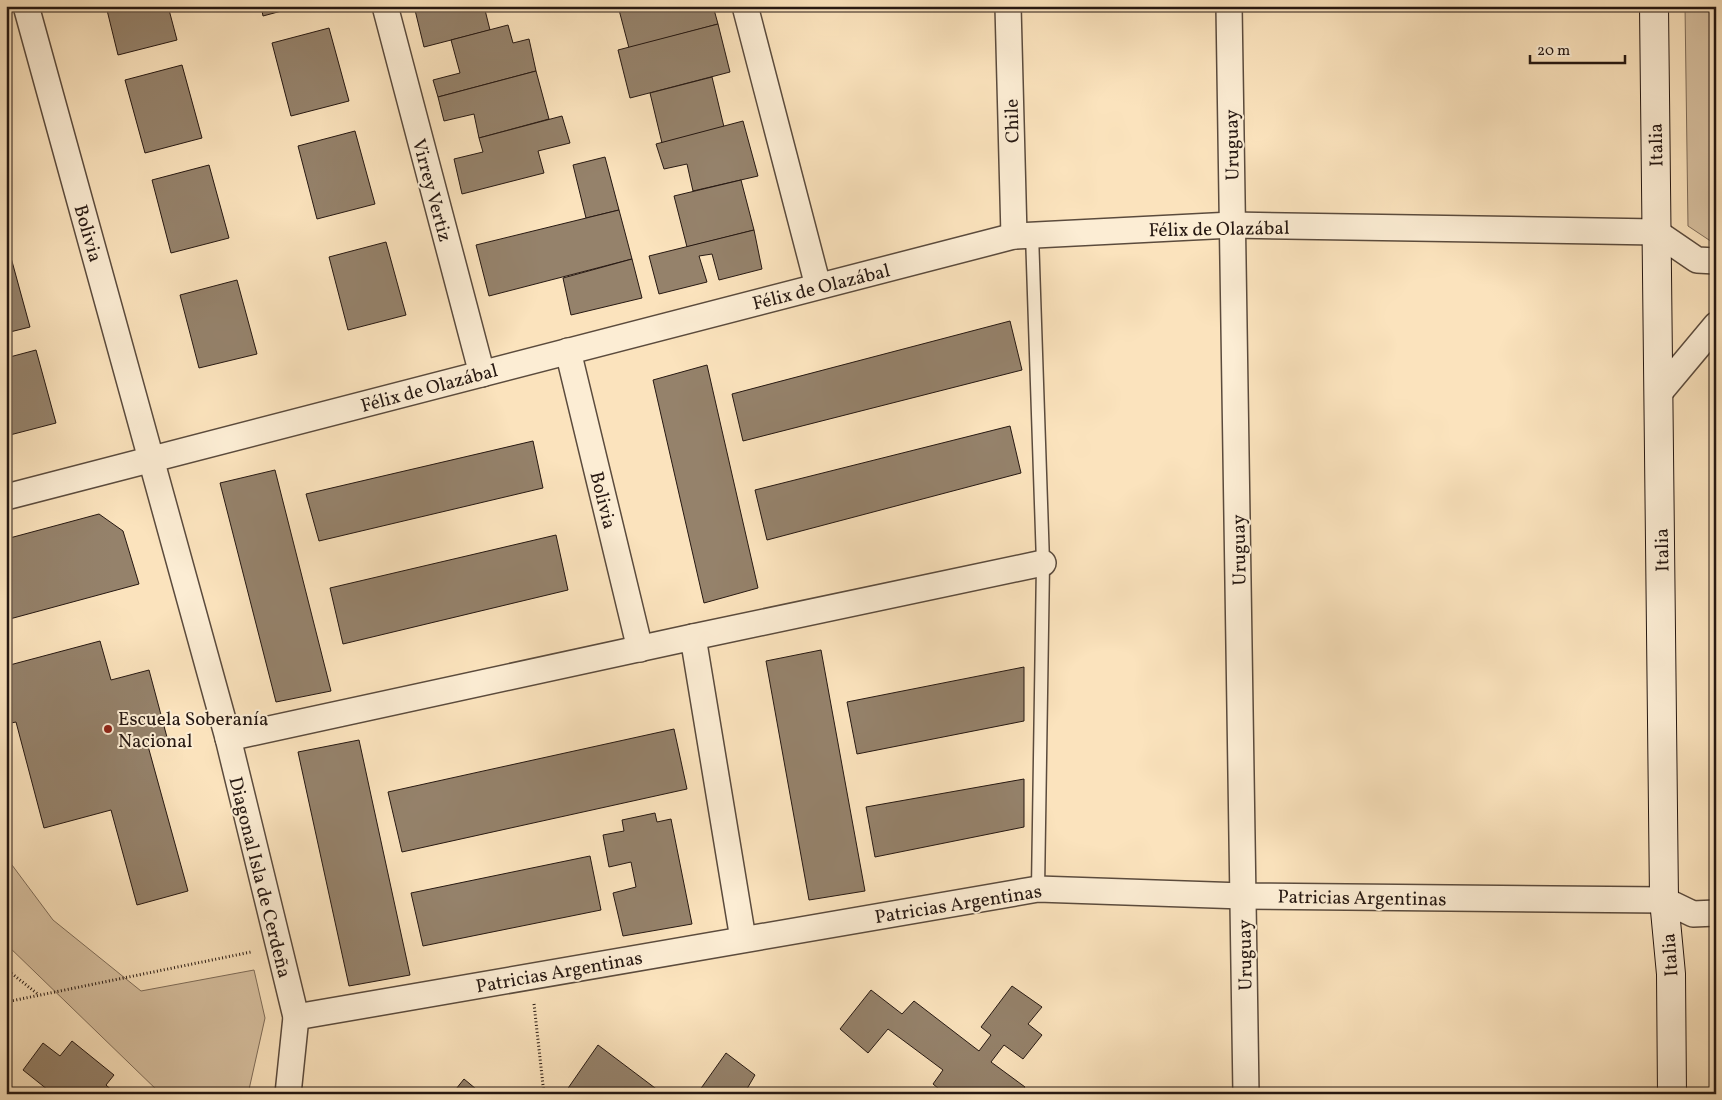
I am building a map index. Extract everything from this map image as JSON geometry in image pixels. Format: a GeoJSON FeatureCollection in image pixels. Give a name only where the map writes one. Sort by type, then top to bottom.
{"type":"FeatureCollection","features":[{"type":"Feature","properties":{"kind":"street","name":"Bolivia"},"geometry":{"type":"LineString","coordinates":[[26,6],[152,459]]}},
{"type":"Feature","properties":{"kind":"street","name":"Virrey Vertiz"},"geometry":{"type":"LineString","coordinates":[[384,6],[482,374]]}},
{"type":"Feature","properties":{"kind":"street"},"geometry":{"type":"LineString","coordinates":[[745,6],[818,286]]}},
{"type":"Feature","properties":{"kind":"street","name":"Chile"},"geometry":{"type":"LineString","coordinates":[[1008,6],[1023,235]]}},
{"type":"Feature","properties":{"kind":"street","name":"Uruguay"},"geometry":{"type":"LineString","coordinates":[[1229,6],[1246,1094]]}},
{"type":"Feature","properties":{"kind":"street","name":"Italia"},"geometry":{"type":"LineString","coordinates":[[1654,6],[1656,232],[1660,392],[1664,900],[1671,974],[1672,1094]]}},
{"type":"Feature","properties":{"kind":"street","name":"Félix de Olazábal"},"geometry":{"type":"LineString","coordinates":[[6,497],[818,286],[1023,235],[1232,225],[1656,232]]}},
{"type":"Feature","properties":{"kind":"street"},"geometry":{"type":"LineString","coordinates":[[1656,232],[1697,260],[1716,262]]}},
{"type":"Feature","properties":{"kind":"street"},"geometry":{"type":"LineString","coordinates":[[1660,392],[1716,325]]}},
{"type":"Feature","properties":{"kind":"street","name":"Bolivia"},"geometry":{"type":"LineString","coordinates":[[568,351],[640,648]]}},
{"type":"Feature","properties":{"kind":"street","name":"Diagonal Isla de Cerdeña"},"geometry":{"type":"LineString","coordinates":[[152,459],[228,738],[296,1017],[288,1094]]}},
{"type":"Feature","properties":{"kind":"street"},"geometry":{"type":"LineString","coordinates":[[228,738],[1043,563]]}},
{"type":"Feature","properties":{"kind":"street"},"geometry":{"type":"LineString","coordinates":[[693,637],[743,939]]}},
{"type":"Feature","properties":{"kind":"street","name":"Patricias Argentinas"},"geometry":{"type":"LineString","coordinates":[[296,1017],[1038,889],[1244,896],[1664,900],[1693,914],[1716,913]]}},
{"type":"Feature","properties":{"kind":"lane"},"geometry":{"type":"LineString","coordinates":[[1023,235],[1043,563],[1038,889]]}},
{"type":"Feature","properties":{"kind":"path"},"geometry":{"type":"LineString","coordinates":[[6,1002],[279,946]]}},
{"type":"Feature","properties":{"kind":"path"},"geometry":{"type":"LineString","coordinates":[[6,969],[39,995]]}},
{"type":"Feature","properties":{"kind":"path"},"geometry":{"type":"LineString","coordinates":[[530,976],[544,1094]]}},
{"type":"Feature","properties":{"kind":"shaded area"},"geometry":{"type":"Polygon","coordinates":[[[1685,6],[1716,6],[1715,244],[1688,226],[1685,6]]]}},
{"type":"Feature","properties":{"kind":"shaded area"},"geometry":{"type":"Polygon","coordinates":[[[6,857],[53,920],[141,991],[254,970],[265,1018],[248,1094],[161,1094],[6,944],[6,857]]]}},
{"type":"Feature","properties":{"kind":"building"},"geometry":{"type":"Polygon","coordinates":[[[106,6],[168,6],[177,40],[118,55],[106,6]]]}},
{"type":"Feature","properties":{"kind":"building"},"geometry":{"type":"Polygon","coordinates":[[[261,6],[300,6],[263,16],[261,6]]]}},
{"type":"Feature","properties":{"kind":"building"},"geometry":{"type":"Polygon","coordinates":[[[414,6],[484,6],[490,30],[424,47],[414,6]]]}},
{"type":"Feature","properties":{"kind":"building"},"geometry":{"type":"Polygon","coordinates":[[[618,6],[713,6],[718,24],[629,48],[618,6]]]}},
{"type":"Feature","properties":{"kind":"building"},"geometry":{"type":"Polygon","coordinates":[[[718,24],[730,72],[630,98],[618,50],[718,24]]]}},
{"type":"Feature","properties":{"kind":"building"},"geometry":{"type":"Polygon","coordinates":[[[508,25],[513,43],[529,39],[536,71],[438,97],[433,80],[460,73],[451,40],[508,25]]]}},
{"type":"Feature","properties":{"kind":"building"},"geometry":{"type":"Polygon","coordinates":[[[329,28],[349,101],[291,116],[272,43],[329,28]]]}},
{"type":"Feature","properties":{"kind":"building"},"geometry":{"type":"Polygon","coordinates":[[[182,65],[202,138],[145,153],[125,80],[182,65]]]}},
{"type":"Feature","properties":{"kind":"building"},"geometry":{"type":"Polygon","coordinates":[[[536,71],[549,119],[479,138],[474,114],[444,121],[438,97],[536,71]]]}},
{"type":"Feature","properties":{"kind":"building"},"geometry":{"type":"Polygon","coordinates":[[[712,77],[724,127],[662,143],[650,93],[712,77]]]}},
{"type":"Feature","properties":{"kind":"building"},"geometry":{"type":"Polygon","coordinates":[[[562,116],[570,143],[538,151],[544,173],[462,194],[454,159],[483,152],[479,138],[562,116]]]}},
{"type":"Feature","properties":{"kind":"building"},"geometry":{"type":"Polygon","coordinates":[[[743,121],[758,176],[693,191],[687,164],[664,169],[656,144],[743,121]]]}},
{"type":"Feature","properties":{"kind":"building"},"geometry":{"type":"Polygon","coordinates":[[[355,131],[375,204],[317,219],[298,146],[355,131]]]}},
{"type":"Feature","properties":{"kind":"building"},"geometry":{"type":"Polygon","coordinates":[[[605,157],[619,210],[586,218],[573,165],[605,157]]]}},
{"type":"Feature","properties":{"kind":"building"},"geometry":{"type":"Polygon","coordinates":[[[209,165],[229,238],[171,253],[152,180],[209,165]]]}},
{"type":"Feature","properties":{"kind":"building"},"geometry":{"type":"Polygon","coordinates":[[[741,180],[754,230],[687,247],[674,196],[741,180]]]}},
{"type":"Feature","properties":{"kind":"building"},"geometry":{"type":"Polygon","coordinates":[[[619,210],[632,259],[489,296],[476,245],[619,210]]]}},
{"type":"Feature","properties":{"kind":"building"},"geometry":{"type":"Polygon","coordinates":[[[754,230],[762,269],[719,280],[712,254],[699,256],[707,282],[659,294],[649,256],[754,230]]]}},
{"type":"Feature","properties":{"kind":"building"},"geometry":{"type":"Polygon","coordinates":[[[386,242],[406,315],[348,330],[329,257],[386,242]]]}},
{"type":"Feature","properties":{"kind":"building"},"geometry":{"type":"Polygon","coordinates":[[[10,254],[30,327],[6,333],[6,255],[10,254]]]}},
{"type":"Feature","properties":{"kind":"building"},"geometry":{"type":"Polygon","coordinates":[[[632,259],[642,298],[571,315],[563,278],[632,259]]]}},
{"type":"Feature","properties":{"kind":"building"},"geometry":{"type":"Polygon","coordinates":[[[237,280],[257,354],[199,368],[180,295],[237,280]]]}},
{"type":"Feature","properties":{"kind":"building"},"geometry":{"type":"Polygon","coordinates":[[[1010,321],[1022,370],[743,441],[732,394],[1010,321]]]}},
{"type":"Feature","properties":{"kind":"building"},"geometry":{"type":"Polygon","coordinates":[[[36,350],[56,423],[6,436],[6,358],[36,350]]]}},
{"type":"Feature","properties":{"kind":"building"},"geometry":{"type":"Polygon","coordinates":[[[707,365],[758,588],[704,603],[653,380],[707,365]]]}},
{"type":"Feature","properties":{"kind":"building"},"geometry":{"type":"Polygon","coordinates":[[[1010,426],[1021,473],[767,540],[755,490],[1010,426]]]}},
{"type":"Feature","properties":{"kind":"building"},"geometry":{"type":"Polygon","coordinates":[[[533,441],[543,488],[319,541],[306,494],[533,441]]]}},
{"type":"Feature","properties":{"kind":"building"},"geometry":{"type":"Polygon","coordinates":[[[275,470],[331,691],[276,702],[220,483],[275,470]]]}},
{"type":"Feature","properties":{"kind":"building"},"geometry":{"type":"Polygon","coordinates":[[[99,514],[123,531],[139,584],[6,620],[6,539],[99,514]]]}},
{"type":"Feature","properties":{"kind":"building"},"geometry":{"type":"Polygon","coordinates":[[[556,535],[568,590],[343,644],[330,588],[556,535]]]}},
{"type":"Feature","properties":{"kind":"building"},"geometry":{"type":"Polygon","coordinates":[[[100,641],[111,680],[149,670],[168,741],[148,746],[188,891],[137,905],[111,810],[44,828],[16,722],[6,724],[6,666],[100,641]]]}},
{"type":"Feature","properties":{"kind":"building"},"geometry":{"type":"Polygon","coordinates":[[[821,650],[865,891],[809,900],[766,661],[821,650]]]}},
{"type":"Feature","properties":{"kind":"building"},"geometry":{"type":"Polygon","coordinates":[[[1024,667],[1024,721],[857,754],[847,702],[1024,667]]]}},
{"type":"Feature","properties":{"kind":"building"},"geometry":{"type":"Polygon","coordinates":[[[674,729],[687,789],[402,852],[388,792],[674,729]]]}},
{"type":"Feature","properties":{"kind":"building"},"geometry":{"type":"Polygon","coordinates":[[[359,740],[410,975],[349,986],[298,752],[359,740]]]}},
{"type":"Feature","properties":{"kind":"building"},"geometry":{"type":"Polygon","coordinates":[[[1024,779],[1024,827],[875,857],[866,807],[1024,779]]]}},
{"type":"Feature","properties":{"kind":"building"},"geometry":{"type":"Polygon","coordinates":[[[655,813],[657,822],[671,819],[692,924],[623,936],[613,893],[636,887],[631,862],[609,867],[603,835],[624,831],[622,820],[655,813]]]}},
{"type":"Feature","properties":{"kind":"building"},"geometry":{"type":"Polygon","coordinates":[[[590,856],[601,910],[423,946],[411,893],[590,856]]]}},
{"type":"Feature","properties":{"kind":"building"},"geometry":{"type":"Polygon","coordinates":[[[1012,986],[1042,1007],[1028,1024],[1042,1035],[1023,1059],[1004,1045],[991,1062],[1025,1087],[1019,1094],[945,1094],[933,1084],[943,1070],[888,1029],[868,1053],[840,1029],[871,990],[902,1014],[914,1001],[979,1051],[991,1035],[981,1027],[1012,986]]]}},
{"type":"Feature","properties":{"kind":"building"},"geometry":{"type":"Polygon","coordinates":[[[72,1041],[114,1075],[106,1085],[116,1094],[53,1094],[23,1070],[43,1043],[60,1056],[72,1041]]]}},
{"type":"Feature","properties":{"kind":"building"},"geometry":{"type":"Polygon","coordinates":[[[598,1045],[663,1094],[564,1094],[598,1045]]]}},
{"type":"Feature","properties":{"kind":"building"},"geometry":{"type":"Polygon","coordinates":[[[726,1053],[755,1075],[744,1094],[697,1094],[726,1053]]]}},
{"type":"Feature","properties":{"kind":"building"},"geometry":{"type":"Polygon","coordinates":[[[464,1079],[482,1094],[452,1094],[464,1079]]]}},
{"type":"Feature","properties":{"kind":"place","name":"Escuela Soberanía Nacional"},"geometry":{"type":"Point","coordinates":[108,729]}}]}
